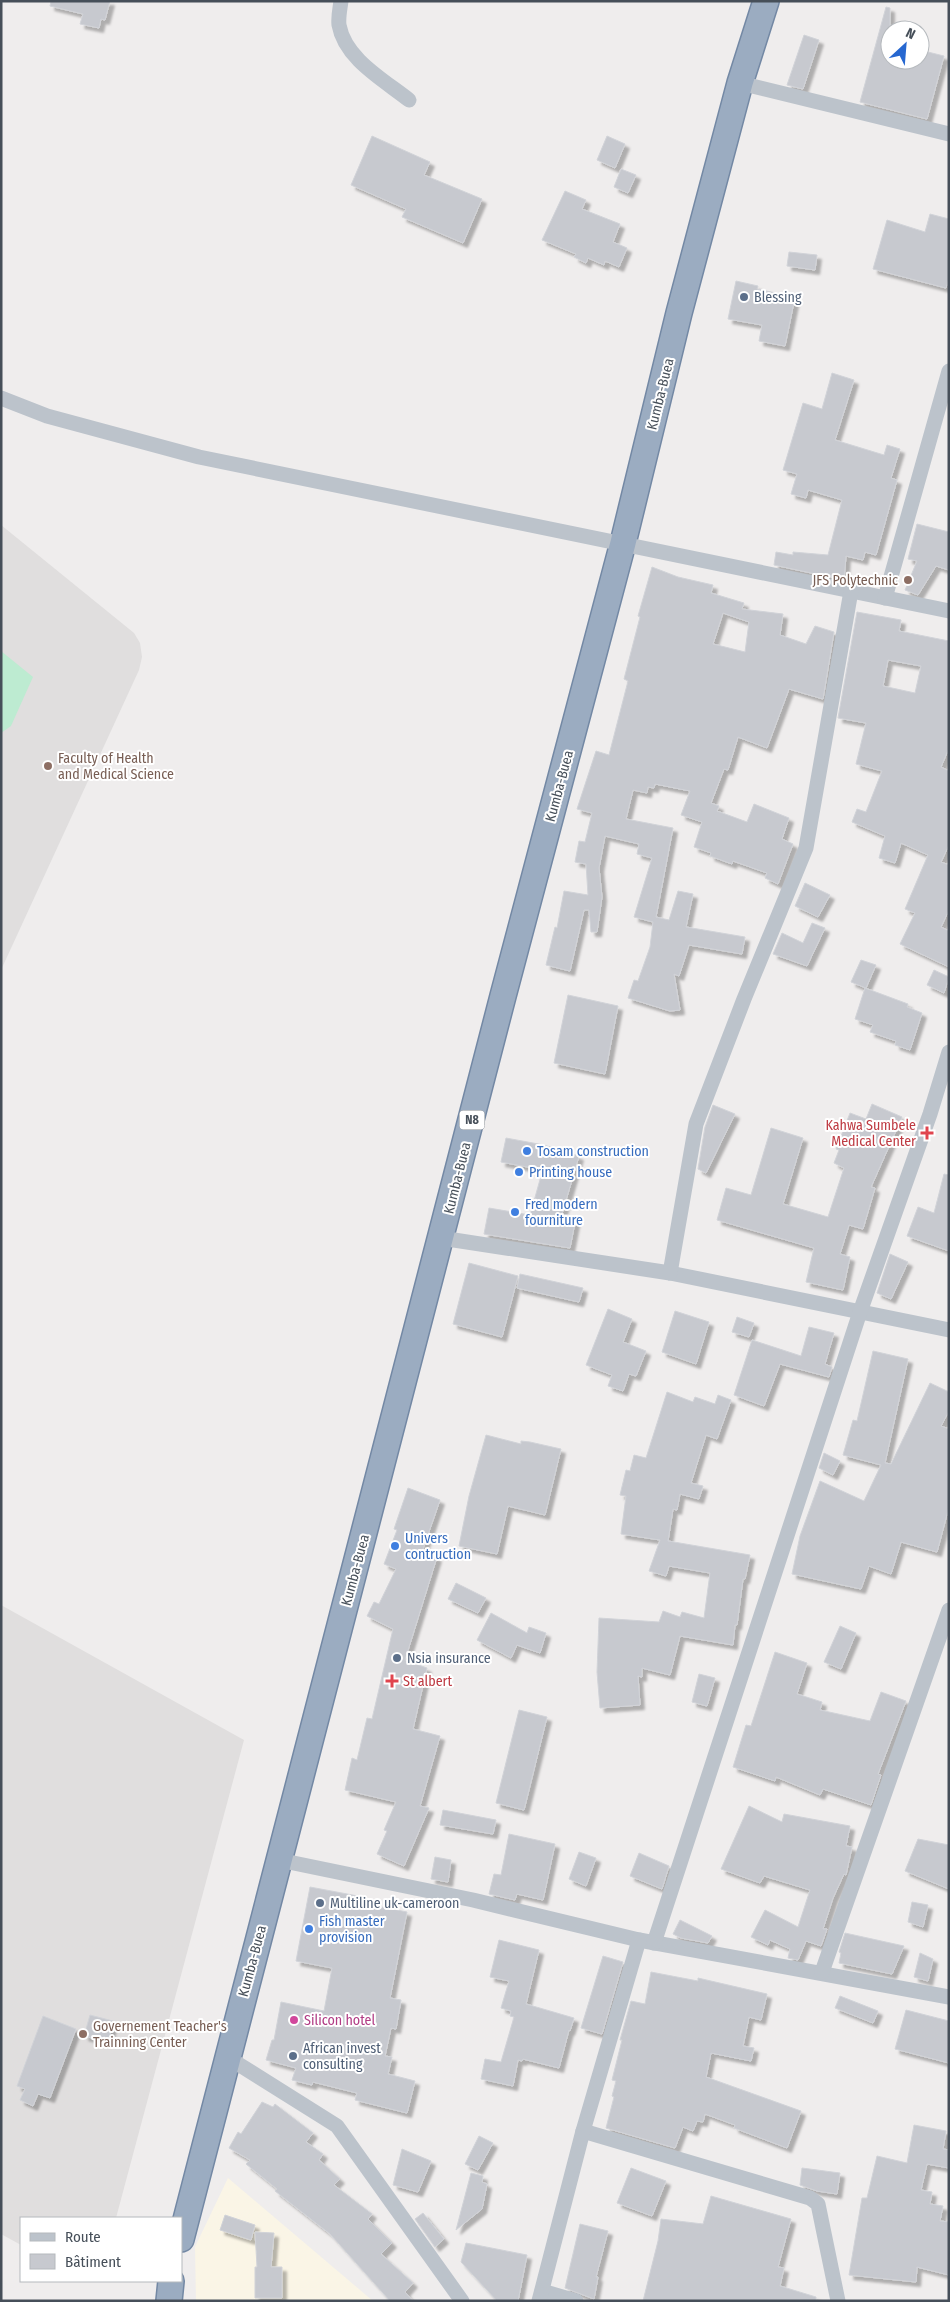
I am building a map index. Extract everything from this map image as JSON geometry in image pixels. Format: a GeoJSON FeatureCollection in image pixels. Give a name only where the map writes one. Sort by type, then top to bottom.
{"type":"FeatureCollection","features":[{"type":"Feature","properties":{"kind":"highway","name":"Kumba-Buea"},"geometry":{"type":"LineString","coordinates":[[182,2235],[623,543],[679,313],[740,83],[766,1]]}},
{"type":"Feature","properties":{"kind":"street"},"geometry":{"type":"LineString","coordinates":[[341,1],[339,24],[345,42],[353,55],[410,100]]}},
{"type":"Feature","properties":{"kind":"street"},"geometry":{"type":"LineString","coordinates":[[740,83],[949,134]]}},
{"type":"Feature","properties":{"kind":"street"},"geometry":{"type":"LineString","coordinates":[[885,598],[949,371]]}},
{"type":"Feature","properties":{"kind":"street"},"geometry":{"type":"LineString","coordinates":[[1,398],[47,416],[199,457],[949,611]]}},
{"type":"Feature","properties":{"kind":"street"},"geometry":{"type":"LineString","coordinates":[[670,1273],[696,1124],[744,999],[806,848],[851,591]]}},
{"type":"Feature","properties":{"kind":"street"},"geometry":{"type":"LineString","coordinates":[[654,1943],[860,1312],[930,1114],[949,1052]]}},
{"type":"Feature","properties":{"kind":"street"},"geometry":{"type":"LineString","coordinates":[[441,1238],[670,1273],[949,1330]]}},
{"type":"Feature","properties":{"kind":"street"},"geometry":{"type":"LineString","coordinates":[[822,1972],[949,1610]]}},
{"type":"Feature","properties":{"kind":"street"},"geometry":{"type":"LineString","coordinates":[[279,1860],[473,1900],[638,1940],[822,1972],[949,1997]]}},
{"type":"Feature","properties":{"kind":"street"},"geometry":{"type":"LineString","coordinates":[[576,2301],[541,2296],[583,2131],[638,1940]]}},
{"type":"Feature","properties":{"kind":"street"},"geometry":{"type":"LineString","coordinates":[[227,2057],[337,2126],[462,2301]]}},
{"type":"Feature","properties":{"kind":"street"},"geometry":{"type":"LineString","coordinates":[[583,2131],[810,2198],[818,2204],[838,2301]]}},
{"type":"Feature","properties":{"kind":"shaded area","name":"Faculty of Health and Medical Science"},"geometry":{"type":"Polygon","coordinates":[[[1,525],[134,633],[140,643],[142,657],[139,670],[1,970],[1,525]]]}},
{"type":"Feature","properties":{"kind":"shaded area","name":"Governement Teacher's Trainning Center"},"geometry":{"type":"Polygon","coordinates":[[[1,1605],[244,1740],[116,2217],[20,2217],[20,2244],[1,2234],[1,1605]]]}},
{"type":"Feature","properties":{"kind":"shaded area"},"geometry":{"type":"Polygon","coordinates":[[[228,2178],[373,2301],[196,2301],[195,2247],[228,2178]]]}},
{"type":"Feature","properties":{"kind":"green space"},"geometry":{"type":"Polygon","coordinates":[[[1,651],[33,677],[11,726],[1,733],[1,651]]]}},
{"type":"Feature","properties":{"kind":"building"},"geometry":{"type":"Polygon","coordinates":[[[51,1],[110,1],[105,20],[101,19],[99,28],[80,24],[83,14],[50,6],[51,1]]]}},
{"type":"Feature","properties":{"kind":"building"},"geometry":{"type":"Polygon","coordinates":[[[886,7],[890,8],[890,20],[882,20],[886,7]]]}},
{"type":"Feature","properties":{"kind":"building"},"geometry":{"type":"Polygon","coordinates":[[[880,29],[880,70],[930,70],[930,52],[944,56],[927,119],[860,102],[880,29]]]}},
{"type":"Feature","properties":{"kind":"building"},"geometry":{"type":"Polygon","coordinates":[[[804,35],[819,40],[803,89],[787,85],[804,35]]]}},
{"type":"Feature","properties":{"kind":"building"},"geometry":{"type":"Polygon","coordinates":[[[372,136],[430,162],[424,175],[482,199],[463,243],[402,217],[406,209],[351,185],[372,136]]]}},
{"type":"Feature","properties":{"kind":"building"},"geometry":{"type":"Polygon","coordinates":[[[607,136],[625,144],[615,168],[597,160],[607,136]]]}},
{"type":"Feature","properties":{"kind":"building"},"geometry":{"type":"Polygon","coordinates":[[[621,169],[636,175],[628,193],[614,187],[621,169]]]}},
{"type":"Feature","properties":{"kind":"building"},"geometry":{"type":"Polygon","coordinates":[[[565,191],[586,200],[582,209],[620,224],[613,242],[627,248],[619,267],[605,261],[604,265],[588,258],[586,263],[574,257],[576,254],[542,240],[565,191]]]}},
{"type":"Feature","properties":{"kind":"building"},"geometry":{"type":"Polygon","coordinates":[[[930,214],[949,219],[949,278],[946,288],[873,269],[887,220],[925,232],[930,214]]]}},
{"type":"Feature","properties":{"kind":"building"},"geometry":{"type":"Polygon","coordinates":[[[789,252],[817,255],[815,270],[787,266],[789,252]]]}},
{"type":"Feature","properties":{"kind":"building"},"geometry":{"type":"Polygon","coordinates":[[[736,281],[758,286],[757,289],[795,297],[785,346],[759,341],[762,325],[728,319],[736,281]]]}},
{"type":"Feature","properties":{"kind":"building"},"geometry":{"type":"Polygon","coordinates":[[[832,373],[854,380],[835,440],[884,455],[887,445],[900,449],[891,478],[897,480],[876,555],[865,552],[863,560],[846,556],[844,580],[774,565],[776,552],[793,555],[793,552],[828,555],[842,500],[808,490],[806,498],[791,494],[797,474],[783,470],[803,403],[822,409],[832,373]]]}},
{"type":"Feature","properties":{"kind":"building"},"geometry":{"type":"Polygon","coordinates":[[[917,524],[949,532],[949,570],[936,566],[918,595],[905,590],[917,561],[908,559],[917,524]]]}},
{"type":"Feature","properties":{"kind":"building"},"geometry":{"type":"Polygon","coordinates":[[[652,567],[678,577],[713,585],[711,593],[744,603],[742,609],[783,614],[780,635],[806,644],[815,626],[834,632],[823,699],[789,689],[767,748],[738,737],[728,770],[724,769],[711,803],[719,806],[717,811],[747,822],[754,804],[789,818],[782,839],[793,844],[778,884],[765,878],[767,873],[733,861],[732,864],[710,856],[711,853],[694,847],[702,822],[681,815],[690,791],[655,784],[654,788],[648,787],[647,793],[633,790],[626,819],[673,828],[656,917],[669,920],[678,891],[693,894],[686,927],[745,937],[742,954],[689,945],[679,976],[674,974],[680,1010],[670,1011],[628,998],[634,980],[638,981],[650,947],[653,922],[634,917],[652,858],[637,854],[639,844],[605,836],[599,868],[602,897],[597,932],[591,932],[589,910],[584,910],[570,971],[546,965],[555,927],[557,928],[564,891],[588,895],[586,864],[575,862],[579,841],[585,842],[592,813],[577,809],[596,751],[609,755],[628,681],[624,679],[640,617],[638,616],[652,567]],[[723,613],[713,644],[745,652],[749,622],[723,613]]]}},
{"type":"Feature","properties":{"kind":"building"},"geometry":{"type":"Polygon","coordinates":[[[857,612],[901,620],[899,631],[949,641],[949,748],[941,767],[949,771],[949,845],[941,862],[949,865],[949,910],[941,927],[949,931],[949,967],[900,944],[915,913],[905,909],[928,855],[901,843],[895,863],[879,858],[885,836],[852,822],[857,809],[866,812],[882,771],[856,764],[866,723],[838,718],[857,612]],[[888,660],[883,686],[915,693],[921,666],[888,660]]]}},
{"type":"Feature","properties":{"kind":"building"},"geometry":{"type":"Polygon","coordinates":[[[805,883],[830,895],[818,917],[795,906],[805,883]]]}},
{"type":"Feature","properties":{"kind":"building"},"geometry":{"type":"Polygon","coordinates":[[[812,923],[825,928],[807,966],[773,954],[782,933],[803,943],[812,923]]]}},
{"type":"Feature","properties":{"kind":"building"},"geometry":{"type":"Polygon","coordinates":[[[861,960],[876,965],[866,988],[851,982],[861,960]]]}},
{"type":"Feature","properties":{"kind":"building"},"geometry":{"type":"Polygon","coordinates":[[[934,970],[949,977],[944,993],[927,985],[934,970]]]}},
{"type":"Feature","properties":{"kind":"building"},"geometry":{"type":"Polygon","coordinates":[[[865,988],[908,1004],[907,1007],[922,1013],[910,1050],[895,1045],[896,1041],[870,1032],[873,1025],[855,1019],[865,988]]]}},
{"type":"Feature","properties":{"kind":"building"},"geometry":{"type":"Polygon","coordinates":[[[568,995],[618,1006],[605,1074],[554,1063],[568,995]]]}},
{"type":"Feature","properties":{"kind":"building"},"geometry":{"type":"Polygon","coordinates":[[[872,1104],[902,1117],[871,1187],[875,1188],[863,1229],[849,1225],[840,1254],[850,1257],[843,1290],[806,1282],[814,1248],[717,1220],[726,1188],[751,1195],[771,1128],[803,1138],[783,1204],[828,1217],[844,1168],[834,1163],[839,1150],[836,1149],[850,1113],[866,1119],[872,1104]]]}},
{"type":"Feature","properties":{"kind":"building"},"geometry":{"type":"Polygon","coordinates":[[[713,1105],[735,1114],[706,1173],[698,1169],[705,1127],[713,1105]]]}},
{"type":"Feature","properties":{"kind":"building"},"geometry":{"type":"Polygon","coordinates":[[[506,1138],[544,1145],[579,1156],[562,1214],[576,1217],[570,1248],[484,1234],[489,1208],[530,1215],[541,1176],[536,1175],[538,1169],[501,1162],[506,1138]]]}},
{"type":"Feature","properties":{"kind":"building"},"geometry":{"type":"Polygon","coordinates":[[[944,1174],[949,1175],[949,1251],[907,1236],[918,1207],[934,1213],[944,1174]]]}},
{"type":"Feature","properties":{"kind":"building"},"geometry":{"type":"Polygon","coordinates":[[[890,1254],[908,1262],[891,1299],[877,1293],[890,1254]]]}},
{"type":"Feature","properties":{"kind":"building"},"geometry":{"type":"Polygon","coordinates":[[[469,1263],[518,1276],[502,1337],[453,1324],[469,1263]]]}},
{"type":"Feature","properties":{"kind":"building"},"geometry":{"type":"Polygon","coordinates":[[[520,1274],[583,1288],[579,1302],[517,1288],[520,1274]]]}},
{"type":"Feature","properties":{"kind":"building"},"geometry":{"type":"Polygon","coordinates":[[[608,1309],[632,1319],[623,1342],[646,1351],[636,1376],[629,1374],[623,1391],[608,1386],[612,1375],[586,1365],[608,1309]]]}},
{"type":"Feature","properties":{"kind":"building"},"geometry":{"type":"Polygon","coordinates":[[[675,1311],[709,1322],[696,1364],[662,1352],[675,1311]]]}},
{"type":"Feature","properties":{"kind":"building"},"geometry":{"type":"Polygon","coordinates":[[[737,1317],[754,1323],[749,1337],[732,1332],[737,1317]]]}},
{"type":"Feature","properties":{"kind":"building"},"geometry":{"type":"Polygon","coordinates":[[[809,1327],[834,1333],[825,1364],[832,1367],[829,1377],[780,1364],[764,1406],[734,1395],[752,1340],[801,1356],[809,1327]]]}},
{"type":"Feature","properties":{"kind":"building"},"geometry":{"type":"Polygon","coordinates":[[[873,1351],[908,1359],[885,1463],[891,1464],[930,1383],[949,1392],[949,1411],[941,1426],[949,1429],[949,1507],[937,1552],[901,1542],[891,1574],[869,1566],[861,1589],[792,1574],[800,1536],[820,1481],[864,1501],[881,1465],[843,1455],[853,1420],[857,1421],[873,1351]]]}},
{"type":"Feature","properties":{"kind":"building"},"geometry":{"type":"Polygon","coordinates":[[[667,1392],[693,1402],[695,1397],[715,1404],[718,1395],[731,1400],[717,1439],[706,1435],[691,1483],[703,1486],[699,1499],[680,1494],[677,1510],[673,1509],[668,1541],[750,1555],[745,1579],[743,1579],[733,1645],[680,1636],[670,1675],[642,1668],[642,1677],[638,1676],[640,1705],[600,1708],[597,1672],[599,1618],[659,1622],[663,1611],[680,1617],[682,1612],[704,1618],[710,1573],[669,1566],[666,1576],[649,1571],[660,1540],[621,1534],[626,1496],[620,1495],[626,1470],[630,1471],[634,1455],[646,1458],[667,1392]]]}},
{"type":"Feature","properties":{"kind":"building"},"geometry":{"type":"Polygon","coordinates":[[[486,1435],[521,1444],[521,1441],[530,1442],[561,1449],[545,1515],[508,1506],[497,1554],[459,1546],[469,1496],[486,1435]]]}},
{"type":"Feature","properties":{"kind":"building"},"geometry":{"type":"Polygon","coordinates":[[[824,1453],[840,1461],[833,1475],[819,1468],[824,1453]]]}},
{"type":"Feature","properties":{"kind":"building"},"geometry":{"type":"Polygon","coordinates":[[[408,1488],[440,1500],[422,1552],[437,1557],[405,1660],[427,1668],[413,1729],[440,1736],[420,1806],[429,1808],[404,1866],[377,1854],[387,1831],[384,1830],[396,1802],[345,1790],[352,1758],[357,1760],[367,1718],[372,1719],[393,1629],[367,1616],[374,1602],[379,1604],[396,1569],[384,1564],[397,1530],[394,1529],[408,1488]]]}},
{"type":"Feature","properties":{"kind":"building"},"geometry":{"type":"Polygon","coordinates":[[[456,1583],[486,1598],[478,1613],[448,1599],[456,1583]]]}},
{"type":"Feature","properties":{"kind":"building"},"geometry":{"type":"Polygon","coordinates":[[[491,1613],[527,1633],[529,1627],[546,1633],[540,1653],[517,1645],[511,1658],[477,1640],[491,1613]]]}},
{"type":"Feature","properties":{"kind":"building"},"geometry":{"type":"Polygon","coordinates":[[[840,1626],[856,1633],[841,1669],[824,1662],[840,1626]]]}},
{"type":"Feature","properties":{"kind":"building"},"geometry":{"type":"Polygon","coordinates":[[[775,1652],[807,1663],[797,1694],[822,1702],[820,1710],[870,1721],[881,1692],[906,1701],[878,1774],[881,1775],[871,1805],[823,1789],[820,1795],[776,1777],[775,1781],[733,1767],[746,1725],[751,1726],[775,1652]]]}},
{"type":"Feature","properties":{"kind":"building"},"geometry":{"type":"Polygon","coordinates":[[[699,1674],[715,1678],[707,1706],[692,1702],[699,1674]]]}},
{"type":"Feature","properties":{"kind":"building"},"geometry":{"type":"Polygon","coordinates":[[[519,1710],[547,1717],[524,1810],[496,1803],[519,1710]]]}},
{"type":"Feature","properties":{"kind":"building"},"geometry":{"type":"Polygon","coordinates":[[[749,1806],[782,1822],[784,1814],[850,1826],[846,1846],[852,1847],[846,1875],[844,1874],[833,1898],[823,1929],[827,1929],[821,1946],[806,1941],[798,1960],[788,1958],[790,1949],[770,1940],[768,1945],[751,1937],[765,1910],[798,1927],[810,1890],[764,1876],[760,1883],[721,1869],[749,1806]]]}},
{"type":"Feature","properties":{"kind":"building"},"geometry":{"type":"Polygon","coordinates":[[[443,1810],[496,1820],[493,1834],[440,1825],[443,1810]]]}},
{"type":"Feature","properties":{"kind":"building"},"geometry":{"type":"Polygon","coordinates":[[[509,1834],[555,1844],[543,1900],[517,1894],[515,1900],[489,1894],[494,1874],[501,1875],[509,1834]]]}},
{"type":"Feature","properties":{"kind":"building"},"geometry":{"type":"Polygon","coordinates":[[[918,1839],[949,1845],[949,1889],[905,1871],[918,1839]]]}},
{"type":"Feature","properties":{"kind":"building"},"geometry":{"type":"Polygon","coordinates":[[[579,1852],[596,1858],[586,1886],[569,1879],[579,1852]]]}},
{"type":"Feature","properties":{"kind":"building"},"geometry":{"type":"Polygon","coordinates":[[[639,1853],[669,1866],[662,1889],[630,1876],[639,1853]]]}},
{"type":"Feature","properties":{"kind":"building"},"geometry":{"type":"Polygon","coordinates":[[[435,1857],[451,1860],[448,1882],[431,1879],[435,1857]]]}},
{"type":"Feature","properties":{"kind":"building"},"geometry":{"type":"Polygon","coordinates":[[[310,1887],[358,1896],[357,1902],[407,1912],[390,1998],[401,2000],[396,2029],[391,2028],[385,2056],[392,2057],[388,2074],[415,2081],[407,2113],[355,2100],[357,2093],[313,2082],[312,2085],[292,2080],[296,2068],[266,2060],[272,2040],[274,2040],[281,2002],[324,2011],[332,1968],[296,1961],[310,1887]]]}},
{"type":"Feature","properties":{"kind":"building"},"geometry":{"type":"Polygon","coordinates":[[[912,1902],[928,1905],[923,1927],[908,1922],[912,1902]]]}},
{"type":"Feature","properties":{"kind":"building"},"geometry":{"type":"Polygon","coordinates":[[[680,1920],[712,1936],[708,1943],[681,1938],[673,1934],[680,1920]]]}},
{"type":"Feature","properties":{"kind":"building"},"geometry":{"type":"Polygon","coordinates":[[[845,1933],[904,1946],[892,1974],[839,1963],[841,1953],[839,1952],[845,1933]]]}},
{"type":"Feature","properties":{"kind":"building"},"geometry":{"type":"Polygon","coordinates":[[[499,1940],[539,1950],[526,2004],[574,2018],[559,2068],[523,2059],[522,2061],[518,2060],[513,2086],[481,2079],[485,2059],[501,2062],[514,2017],[510,2016],[511,2011],[501,2008],[509,1981],[490,1977],[499,1940]]]}},
{"type":"Feature","properties":{"kind":"building"},"geometry":{"type":"Polygon","coordinates":[[[920,1953],[933,1959],[928,1981],[914,1977],[920,1953]]]}},
{"type":"Feature","properties":{"kind":"building"},"geometry":{"type":"Polygon","coordinates":[[[603,1956],[623,1962],[602,2034],[581,2028],[603,1956]]]}},
{"type":"Feature","properties":{"kind":"building"},"geometry":{"type":"Polygon","coordinates":[[[651,1972],[698,1981],[698,1978],[767,1994],[761,2020],[749,2017],[743,2046],[754,2048],[751,2061],[711,2053],[706,2077],[801,2111],[787,2148],[734,2128],[735,2125],[705,2114],[703,2122],[697,2121],[693,2131],[683,2127],[675,2148],[606,2128],[616,2081],[612,2080],[622,2040],[620,2040],[631,2001],[645,2004],[651,1972]]]}},
{"type":"Feature","properties":{"kind":"building"},"geometry":{"type":"Polygon","coordinates":[[[840,1996],[878,2011],[873,2023],[835,2008],[840,1996]]]}},
{"type":"Feature","properties":{"kind":"building"},"geometry":{"type":"Polygon","coordinates":[[[906,2010],[949,2021],[949,2063],[895,2049],[906,2010]]]}},
{"type":"Feature","properties":{"kind":"building"},"geometry":{"type":"Polygon","coordinates":[[[90,2015],[113,2021],[108,2042],[84,2036],[90,2015]]]}},
{"type":"Feature","properties":{"kind":"building"},"geometry":{"type":"Polygon","coordinates":[[[43,2016],[76,2029],[50,2098],[38,2094],[33,2106],[20,2100],[25,2089],[17,2086],[43,2016]]]}},
{"type":"Feature","properties":{"kind":"building"},"geometry":{"type":"Polygon","coordinates":[[[262,2102],[273,2107],[275,2104],[313,2133],[306,2142],[323,2154],[319,2160],[340,2179],[334,2185],[372,2214],[368,2219],[392,2243],[381,2254],[413,2283],[405,2292],[413,2301],[390,2301],[330,2234],[275,2191],[277,2189],[246,2164],[250,2160],[229,2148],[238,2132],[241,2134],[262,2102]]]}},
{"type":"Feature","properties":{"kind":"building"},"geometry":{"type":"Polygon","coordinates":[[[914,2125],[946,2131],[943,2149],[949,2150],[949,2168],[927,2164],[921,2190],[932,2192],[930,2204],[943,2206],[940,2221],[949,2222],[949,2275],[917,2267],[916,2282],[849,2275],[862,2198],[867,2198],[877,2156],[907,2163],[914,2125]]]}},
{"type":"Feature","properties":{"kind":"building"},"geometry":{"type":"Polygon","coordinates":[[[479,2136],[493,2143],[478,2170],[465,2164],[479,2136]]]}},
{"type":"Feature","properties":{"kind":"building"},"geometry":{"type":"Polygon","coordinates":[[[402,2149],[431,2161],[418,2192],[393,2185],[402,2149]]]}},
{"type":"Feature","properties":{"kind":"building"},"geometry":{"type":"Polygon","coordinates":[[[631,2168],[666,2181],[652,2216],[617,2203],[631,2168]]]}},
{"type":"Feature","properties":{"kind":"building"},"geometry":{"type":"Polygon","coordinates":[[[802,2168],[840,2173],[837,2194],[817,2191],[800,2185],[802,2168]]]}},
{"type":"Feature","properties":{"kind":"building"},"geometry":{"type":"Polygon","coordinates":[[[471,2173],[483,2176],[482,2182],[487,2184],[482,2209],[456,2230],[471,2173]]]}},
{"type":"Feature","properties":{"kind":"building"},"geometry":{"type":"Polygon","coordinates":[[[711,2196],[791,2219],[778,2267],[784,2268],[780,2286],[816,2297],[816,2301],[643,2301],[658,2241],[661,2219],[703,2224],[711,2196]]]}},
{"type":"Feature","properties":{"kind":"building"},"geometry":{"type":"Polygon","coordinates":[[[423,2213],[444,2239],[435,2247],[415,2219],[423,2213]]]}},
{"type":"Feature","properties":{"kind":"building"},"geometry":{"type":"Polygon","coordinates":[[[225,2215],[255,2225],[251,2240],[220,2230],[225,2215]]]}},
{"type":"Feature","properties":{"kind":"building"},"geometry":{"type":"Polygon","coordinates":[[[580,2224],[608,2231],[596,2277],[598,2277],[594,2299],[565,2288],[580,2224]]]}},
{"type":"Feature","properties":{"kind":"building"},"geometry":{"type":"Polygon","coordinates":[[[255,2232],[274,2233],[271,2267],[282,2267],[282,2298],[255,2298],[255,2267],[257,2267],[255,2232]]]}},
{"type":"Feature","properties":{"kind":"building"},"geometry":{"type":"Polygon","coordinates":[[[466,2243],[527,2255],[518,2301],[497,2301],[461,2262],[466,2243]]]}},
{"type":"Feature","properties":{"kind":"place","name":"Blessing"},"geometry":{"type":"Point","coordinates":[744,297]}},
{"type":"Feature","properties":{"kind":"place","name":"JFS Polytechnic"},"geometry":{"type":"Point","coordinates":[908,580]}},
{"type":"Feature","properties":{"kind":"place","name":"Faculty of Health and Medical Science"},"geometry":{"type":"Point","coordinates":[48,766]}},
{"type":"Feature","properties":{"kind":"place","name":"Kahwa Sumbele Medical Center"},"geometry":{"type":"Point","coordinates":[927,1133]}},
{"type":"Feature","properties":{"kind":"place","name":"Tosam construction"},"geometry":{"type":"Point","coordinates":[527,1151]}},
{"type":"Feature","properties":{"kind":"place","name":"Printing house"},"geometry":{"type":"Point","coordinates":[519,1172]}},
{"type":"Feature","properties":{"kind":"place","name":"Fred modern fourniture"},"geometry":{"type":"Point","coordinates":[515,1212]}},
{"type":"Feature","properties":{"kind":"place","name":"Univers contruction"},"geometry":{"type":"Point","coordinates":[395,1546]}},
{"type":"Feature","properties":{"kind":"place","name":"Nsia insurance"},"geometry":{"type":"Point","coordinates":[397,1658]}},
{"type":"Feature","properties":{"kind":"place","name":"St albert"},"geometry":{"type":"Point","coordinates":[392,1681]}},
{"type":"Feature","properties":{"kind":"place","name":"Multiline uk-cameroon"},"geometry":{"type":"Point","coordinates":[320,1903]}},
{"type":"Feature","properties":{"kind":"place","name":"Fish master provision"},"geometry":{"type":"Point","coordinates":[309,1929]}},
{"type":"Feature","properties":{"kind":"place","name":"Silicon hotel"},"geometry":{"type":"Point","coordinates":[294,2020]}},
{"type":"Feature","properties":{"kind":"place","name":"Governement Teacher's Trainning Center"},"geometry":{"type":"Point","coordinates":[83,2034]}},
{"type":"Feature","properties":{"kind":"place","name":"African invest consulting"},"geometry":{"type":"Point","coordinates":[293,2056]}}]}
